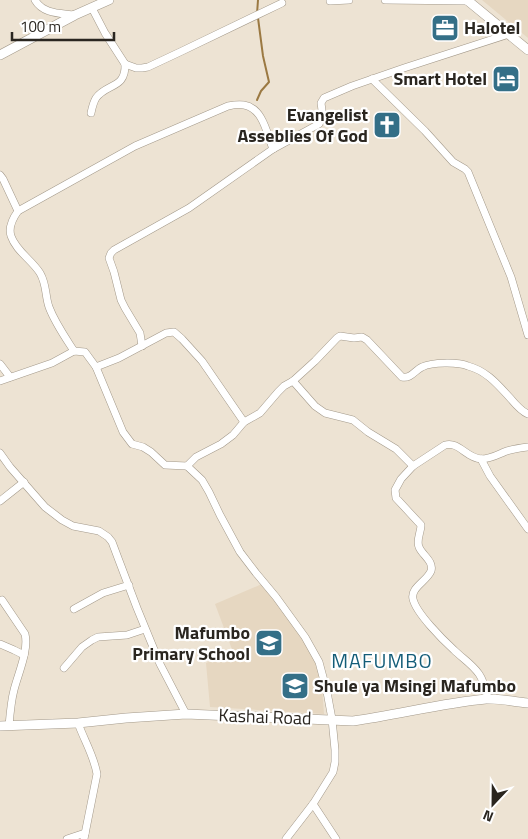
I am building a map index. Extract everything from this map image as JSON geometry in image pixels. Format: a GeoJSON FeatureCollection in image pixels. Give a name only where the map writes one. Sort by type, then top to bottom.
{"type":"FeatureCollection","features":[{"type":"Feature","properties":{"kind":"street"},"geometry":{"type":"LineString","coordinates":[[34,0],[46,11],[75,16]]}},
{"type":"Feature","properties":{"kind":"street"},"geometry":{"type":"LineString","coordinates":[[0,55],[109,0]]}},
{"type":"Feature","properties":{"kind":"street"},"geometry":{"type":"LineString","coordinates":[[330,1],[349,0]]}},
{"type":"Feature","properties":{"kind":"street"},"geometry":{"type":"LineString","coordinates":[[385,0],[468,1],[528,50]]}},
{"type":"Feature","properties":{"kind":"street"},"geometry":{"type":"LineString","coordinates":[[125,64],[136,68],[148,67],[282,3]]}},
{"type":"Feature","properties":{"kind":"street"},"geometry":{"type":"LineString","coordinates":[[91,113],[96,98],[126,74],[125,64],[92,8]]}},
{"type":"Feature","properties":{"kind":"street"},"geometry":{"type":"LineString","coordinates":[[142,346],[140,333],[122,300],[109,258],[111,252],[189,208],[273,149],[319,124],[322,120],[321,103],[324,98],[372,79],[509,34]]}},
{"type":"Feature","properties":{"kind":"street"},"geometry":{"type":"LineString","coordinates":[[372,79],[425,131],[453,162],[468,172],[511,277],[528,335]]}},
{"type":"Feature","properties":{"kind":"street"},"geometry":{"type":"LineString","coordinates":[[74,351],[48,306],[46,285],[41,275],[18,248],[11,236],[11,223],[18,211],[134,146],[228,106],[243,104],[254,108],[260,115],[273,149]]}},
{"type":"Feature","properties":{"kind":"street"},"geometry":{"type":"LineString","coordinates":[[0,175],[18,211]]}},
{"type":"Feature","properties":{"kind":"street"},"geometry":{"type":"LineString","coordinates":[[96,367],[166,333],[174,332],[202,361],[244,422]]}},
{"type":"Feature","properties":{"kind":"street"},"geometry":{"type":"LineString","coordinates":[[187,466],[196,457],[221,444],[233,435],[244,422],[260,413],[284,386],[293,381],[340,336],[362,337],[367,340],[402,377],[406,378],[421,367],[436,364],[467,365],[482,371],[492,378],[517,406],[528,414]]}},
{"type":"Feature","properties":{"kind":"street"},"geometry":{"type":"LineString","coordinates":[[0,381],[45,366],[74,351],[85,352],[96,367],[127,440],[132,444],[143,446],[165,465],[187,466],[202,480],[240,552],[276,596],[305,637],[319,662],[328,692],[335,750],[333,772],[314,804],[286,839]]}},
{"type":"Feature","properties":{"kind":"street"},"geometry":{"type":"LineString","coordinates":[[0,364],[10,377]]}},
{"type":"Feature","properties":{"kind":"street"},"geometry":{"type":"LineString","coordinates":[[293,381],[315,406],[325,413],[353,420],[368,432],[396,449],[412,466]]}},
{"type":"Feature","properties":{"kind":"street"},"geometry":{"type":"LineString","coordinates":[[488,699],[480,674],[453,649],[425,619],[416,606],[412,597],[429,574],[431,564],[419,547],[418,538],[421,525],[396,498],[395,490],[412,466],[445,445],[455,445],[467,454],[481,459],[491,458],[506,451],[528,447]]}},
{"type":"Feature","properties":{"kind":"street"},"geometry":{"type":"LineString","coordinates":[[0,453],[45,507],[73,526],[99,531],[112,542],[145,629],[166,677],[186,714]]}},
{"type":"Feature","properties":{"kind":"street"},"geometry":{"type":"LineString","coordinates":[[481,459],[490,476],[528,529]]}},
{"type":"Feature","properties":{"kind":"street"},"geometry":{"type":"LineString","coordinates":[[0,501],[24,482]]}},
{"type":"Feature","properties":{"kind":"street"},"geometry":{"type":"LineString","coordinates":[[74,610],[103,593],[129,585]]}},
{"type":"Feature","properties":{"kind":"street"},"geometry":{"type":"LineString","coordinates":[[2,600],[25,634],[26,644],[5,726]]}},
{"type":"Feature","properties":{"kind":"street"},"geometry":{"type":"LineString","coordinates":[[64,668],[82,647],[98,637],[120,636],[145,629]]}},
{"type":"Feature","properties":{"kind":"street"},"geometry":{"type":"LineString","coordinates":[[0,644],[24,655]]}},
{"type":"Feature","properties":{"kind":"street","name":"Kashai Road"},"geometry":{"type":"LineString","coordinates":[[5,726],[78,723],[186,714],[353,721],[488,699],[528,703]]}},
{"type":"Feature","properties":{"kind":"street"},"geometry":{"type":"LineString","coordinates":[[67,839],[84,836],[97,774],[96,764],[82,736],[78,723]]}},
{"type":"Feature","properties":{"kind":"street"},"geometry":{"type":"LineString","coordinates":[[314,804],[336,839]]}},
{"type":"Feature","properties":{"kind":"shaded area"},"geometry":{"type":"Polygon","coordinates":[[[482,0],[528,0],[528,38],[482,0]]]}},
{"type":"Feature","properties":{"kind":"shaded area","name":"Mafumbo Primary School"},"geometry":{"type":"Polygon","coordinates":[[[262,584],[320,662],[324,714],[210,707],[206,663],[233,652],[215,604],[262,584]]]}},
{"type":"Feature","properties":{"kind":"waterway"},"geometry":{"type":"LineString","coordinates":[[257,14],[258,0]]}},
{"type":"Feature","properties":{"kind":"waterway"},"geometry":{"type":"LineString","coordinates":[[257,100],[261,91],[269,82],[263,56],[258,18]]}},
{"type":"Feature","properties":{"kind":"place","name":"Halotel"},"geometry":{"type":"Point","coordinates":[445,28]}},
{"type":"Feature","properties":{"kind":"place","name":"Smart Hotel"},"geometry":{"type":"Point","coordinates":[506,79]}},
{"type":"Feature","properties":{"kind":"place","name":"Evangelist Asseblies Of God"},"geometry":{"type":"Point","coordinates":[387,125]}},
{"type":"Feature","properties":{"kind":"place","name":"Mafumbo Primary School"},"geometry":{"type":"Point","coordinates":[269,643]}},
{"type":"Feature","properties":{"kind":"place","name":"Shule ya Msingi Mafumbo"},"geometry":{"type":"Point","coordinates":[295,686]}},
{"type":"Feature","properties":{"kind":"district","name":"MAFUMBO"},"geometry":{"type":"Point","coordinates":[382,661]}}]}
